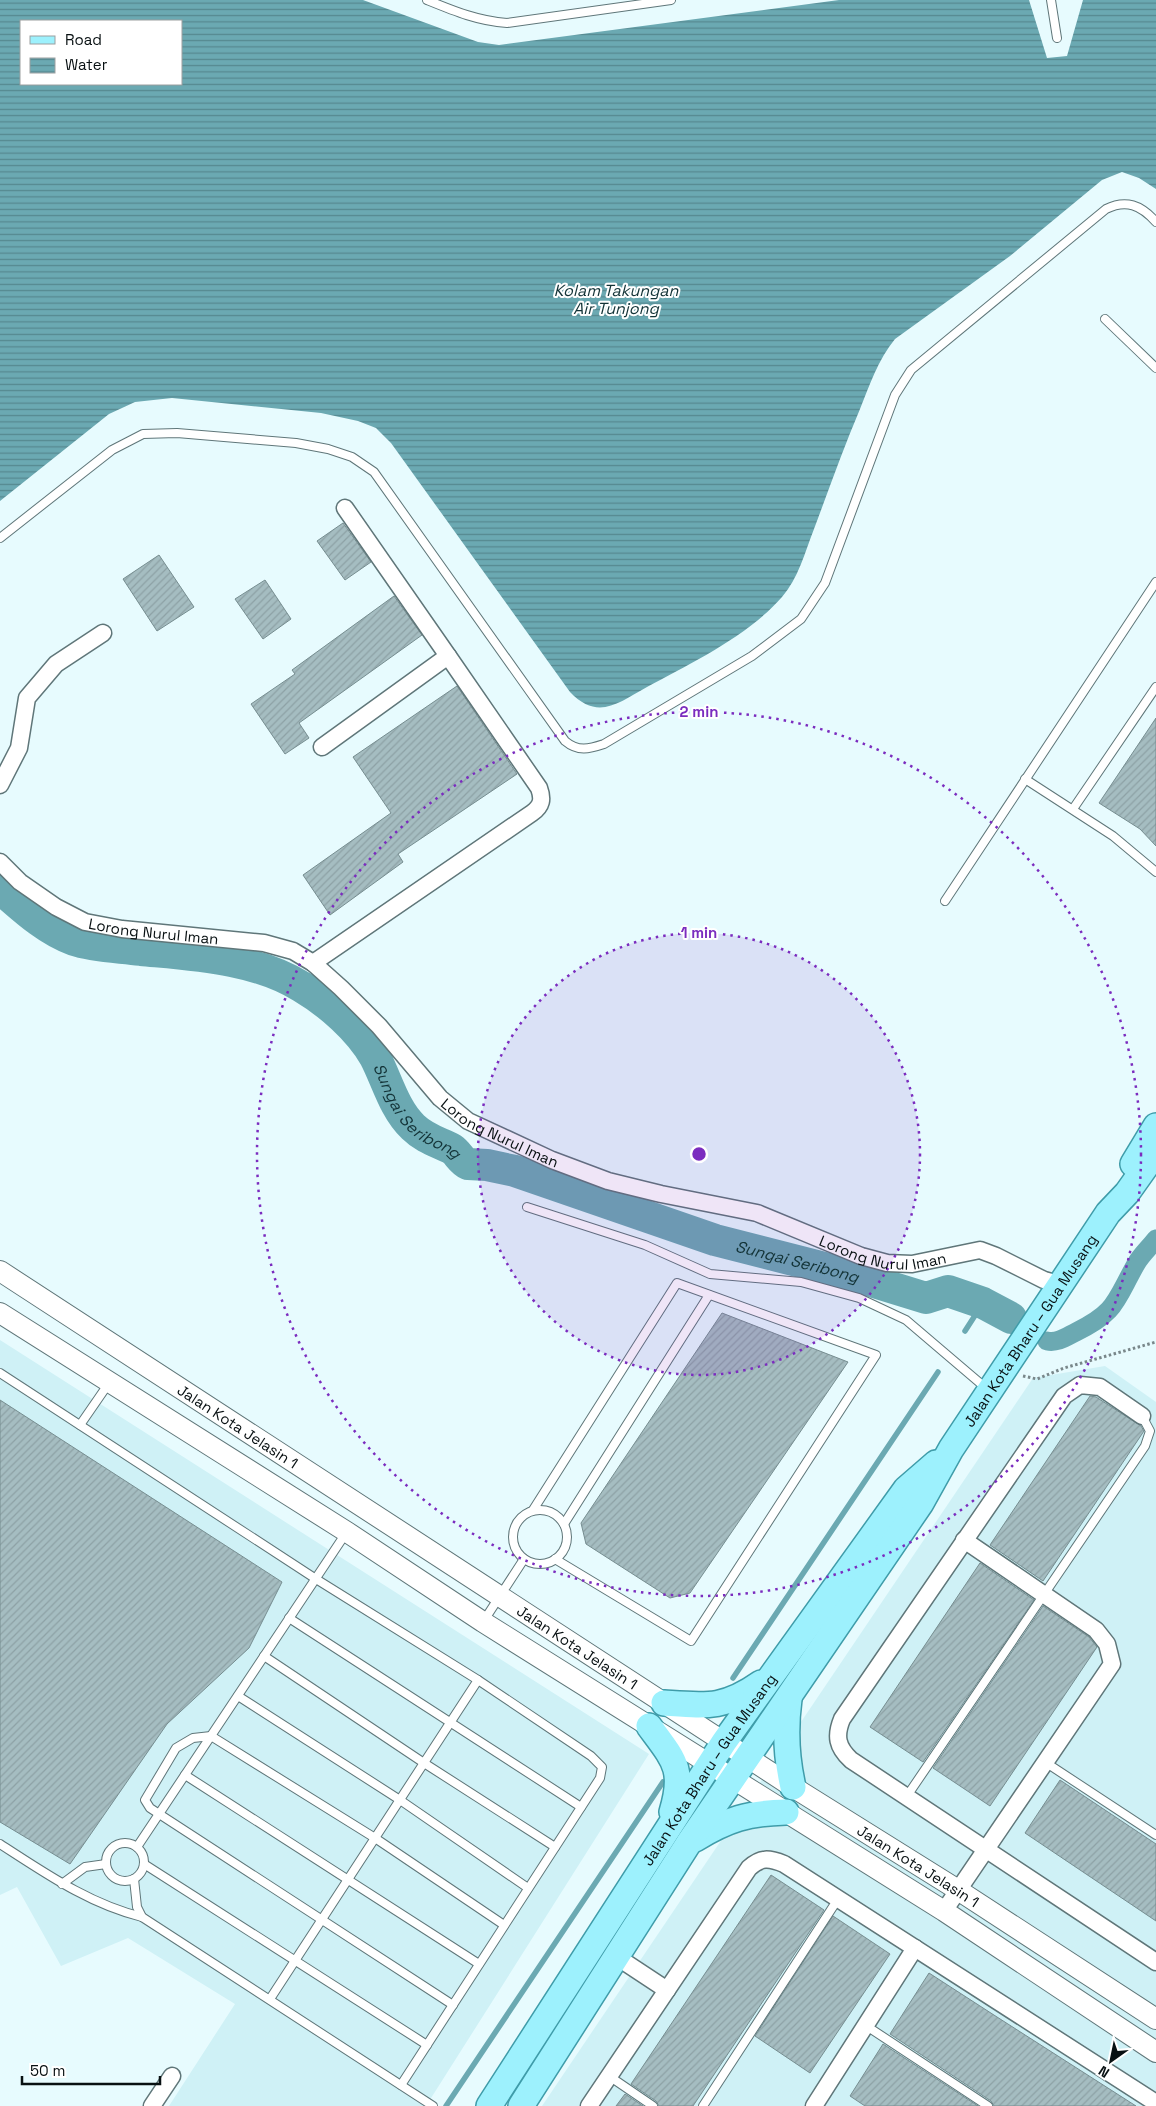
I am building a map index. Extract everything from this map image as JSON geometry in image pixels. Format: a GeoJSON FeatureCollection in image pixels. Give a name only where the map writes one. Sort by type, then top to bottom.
{"type":"FeatureCollection","features":[{"type":"Feature","properties":{"kind":"main road","name":"Jalan Kota Bharu – Gua Musang"},"geometry":{"type":"LineString","coordinates":[[521,2106],[690,1841],[922,1503],[952,1449],[1108,1213],[1118,1187],[1156,1126]]}},
{"type":"Feature","properties":{"kind":"main road","name":"Jalan Kota Bharu – Gua Musang"},"geometry":{"type":"LineString","coordinates":[[1108,1213],[1127,1194],[1156,1152]]}},
{"type":"Feature","properties":{"kind":"main road","name":"Jalan Kota Bharu – Gua Musang"},"geometry":{"type":"LineString","coordinates":[[488,2106],[667,1827],[769,1678],[906,1489],[952,1449]]}},
{"type":"Feature","properties":{"kind":"main road"},"geometry":{"type":"LineString","coordinates":[[664,1703],[708,1706],[724,1703],[744,1695],[769,1678]]}},
{"type":"Feature","properties":{"kind":"main road"},"geometry":{"type":"LineString","coordinates":[[790,1694],[786,1721],[786,1761],[793,1787]]}},
{"type":"Feature","properties":{"kind":"main road"},"geometry":{"type":"LineString","coordinates":[[649,1726],[668,1752],[678,1771],[678,1794],[667,1827]]}},
{"type":"Feature","properties":{"kind":"main road"},"geometry":{"type":"LineString","coordinates":[[690,1841],[722,1823],[758,1813],[786,1812]]}},
{"type":"Feature","properties":{"kind":"street"},"geometry":{"type":"LineString","coordinates":[[313,963],[532,813],[542,803],[539,788],[345,508]]}},
{"type":"Feature","properties":{"kind":"street"},"geometry":{"type":"LineString","coordinates":[[0,785],[19,748],[27,698],[56,664],[103,633]]}},
{"type":"Feature","properties":{"kind":"street"},"geometry":{"type":"LineString","coordinates":[[322,747],[448,656]]}},
{"type":"Feature","properties":{"kind":"street","name":"Lorong Nurul Iman"},"geometry":{"type":"LineString","coordinates":[[0,862],[27,887],[56,907],[85,922],[122,929],[264,942],[293,952],[313,963],[379,1026],[440,1098],[468,1122],[495,1136],[608,1181],[661,1194],[757,1213],[861,1256],[887,1263],[912,1264],[980,1250],[1044,1280],[1062,1285]]}},
{"type":"Feature","properties":{"kind":"street","name":"Jalan Kota Jelasin 1"},"geometry":{"type":"LineString","coordinates":[[0,1271],[793,1787],[958,1890],[1156,2019]]}},
{"type":"Feature","properties":{"kind":"street"},"geometry":{"type":"LineString","coordinates":[[0,1313],[348,1532],[483,1622],[944,1911],[1156,2052]]}},
{"type":"Feature","properties":{"kind":"street"},"geometry":{"type":"LineString","coordinates":[[1142,1416],[1100,1387],[1080,1385],[1064,1396],[842,1719],[838,1730],[838,1740],[841,1750],[851,1760],[1156,1962]]}},
{"type":"Feature","properties":{"kind":"street"},"geometry":{"type":"LineString","coordinates":[[944,1911],[1112,1664],[1107,1644],[1096,1630],[964,1540]]}},
{"type":"Feature","properties":{"kind":"street"},"geometry":{"type":"LineString","coordinates":[[589,2106],[749,1868],[758,1860],[771,1859],[784,1864],[1156,2103]]}},
{"type":"Feature","properties":{"kind":"street"},"geometry":{"type":"LineString","coordinates":[[820,2104],[865,2026],[915,1948]]}},
{"type":"Feature","properties":{"kind":"street"},"geometry":{"type":"LineString","coordinates":[[617,1957],[667,1990]]}},
{"type":"Feature","properties":{"kind":"street"},"geometry":{"type":"LineString","coordinates":[[152,2106],[172,2076]]}},
{"type":"Feature","properties":{"kind":"lane"},"geometry":{"type":"LineString","coordinates":[[427,0],[487,22],[507,23],[671,0]]}},
{"type":"Feature","properties":{"kind":"lane"},"geometry":{"type":"LineString","coordinates":[[1050,0],[1057,38]]}},
{"type":"Feature","properties":{"kind":"lane"},"geometry":{"type":"LineString","coordinates":[[0,538],[112,450],[143,434],[177,433],[296,443],[342,453],[374,472],[566,741],[581,750],[592,748],[604,744],[721,676],[788,629],[809,609],[825,584],[896,395],[911,370],[1106,209],[1116,204],[1128,202],[1139,207],[1156,222]]}},
{"type":"Feature","properties":{"kind":"lane"},"geometry":{"type":"LineString","coordinates":[[1104,319],[1156,368]]}},
{"type":"Feature","properties":{"kind":"lane"},"geometry":{"type":"LineString","coordinates":[[945,901],[1156,582]]}},
{"type":"Feature","properties":{"kind":"lane"},"geometry":{"type":"LineString","coordinates":[[1073,809],[1156,688]]}},
{"type":"Feature","properties":{"kind":"lane"},"geometry":{"type":"LineString","coordinates":[[1025,779],[1134,851],[1156,872]]}},
{"type":"Feature","properties":{"kind":"lane"},"geometry":{"type":"LineString","coordinates":[[527,1206],[645,1246],[710,1274],[801,1282],[859,1298],[906,1320],[991,1391]]}},
{"type":"Feature","properties":{"kind":"lane"},"geometry":{"type":"LineString","coordinates":[[534,1510],[677,1283],[876,1355],[691,1641],[555,1559]]}},
{"type":"Feature","properties":{"kind":"lane"},"geometry":{"type":"LineString","coordinates":[[564,1524],[710,1295]]}},
{"type":"Feature","properties":{"kind":"lane"},"geometry":{"type":"LineString","coordinates":[[0,1374],[316,1579],[478,1680],[591,1756],[602,1767],[600,1778],[401,2085]]}},
{"type":"Feature","properties":{"kind":"lane"},"geometry":{"type":"LineString","coordinates":[[80,1425],[109,1383]]}},
{"type":"Feature","properties":{"kind":"lane"},"geometry":{"type":"LineString","coordinates":[[907,1796],[1145,1446],[1150,1431],[1142,1416]]}},
{"type":"Feature","properties":{"kind":"lane"},"geometry":{"type":"LineString","coordinates":[[534,1510],[551,1512],[564,1524],[567,1540],[561,1554],[555,1559],[540,1564],[524,1559],[514,1544],[514,1527],[525,1514],[534,1510]]}},
{"type":"Feature","properties":{"kind":"lane"},"geometry":{"type":"LineString","coordinates":[[136,1847],[348,1532]]}},
{"type":"Feature","properties":{"kind":"lane"},"geometry":{"type":"LineString","coordinates":[[483,1622],[524,1559]]}},
{"type":"Feature","properties":{"kind":"lane"},"geometry":{"type":"LineString","coordinates":[[290,1618],[581,1807]]}},
{"type":"Feature","properties":{"kind":"lane"},"geometry":{"type":"LineString","coordinates":[[264,1656],[424,1763],[555,1847]]}},
{"type":"Feature","properties":{"kind":"lane"},"geometry":{"type":"LineString","coordinates":[[270,1999],[478,1680]]}},
{"type":"Feature","properties":{"kind":"lane"},"geometry":{"type":"LineString","coordinates":[[238,1696],[400,1800],[528,1888]]}},
{"type":"Feature","properties":{"kind":"lane"},"geometry":{"type":"LineString","coordinates":[[453,2005],[150,1808],[145,1800],[176,1748],[193,1738],[211,1736],[375,1838],[504,1925]]}},
{"type":"Feature","properties":{"kind":"lane"},"geometry":{"type":"LineString","coordinates":[[1045,1762],[1156,1835]]}},
{"type":"Feature","properties":{"kind":"lane"},"geometry":{"type":"LineString","coordinates":[[185,1775],[479,1964]]}},
{"type":"Feature","properties":{"kind":"lane"},"geometry":{"type":"LineString","coordinates":[[125,1843],[136,1847],[143,1858],[144,1864],[142,1870],[134,1879],[122,1881],[116,1879],[108,1870],[106,1864],[109,1852],[113,1847],[125,1843]]}},
{"type":"Feature","properties":{"kind":"lane"},"geometry":{"type":"LineString","coordinates":[[0,1844],[62,1884],[116,1910],[142,1917],[432,2105]]}},
{"type":"Feature","properties":{"kind":"lane"},"geometry":{"type":"LineString","coordinates":[[62,1884],[85,1867],[106,1864]]}},
{"type":"Feature","properties":{"kind":"lane"},"geometry":{"type":"LineString","coordinates":[[144,1864],[427,2045]]}},
{"type":"Feature","properties":{"kind":"lane"},"geometry":{"type":"LineString","coordinates":[[134,1879],[137,1907],[142,1917]]}},
{"type":"Feature","properties":{"kind":"lane"},"geometry":{"type":"LineString","coordinates":[[703,2106],[838,1899]]}},
{"type":"Feature","properties":{"kind":"lane"},"geometry":{"type":"LineString","coordinates":[[865,2026],[988,2106]]}},
{"type":"Feature","properties":{"kind":"lane"},"geometry":{"type":"LineString","coordinates":[[609,2076],[653,2106]]}},
{"type":"Feature","properties":{"kind":"path"},"geometry":{"type":"LineString","coordinates":[[1008,1366],[1024,1377],[1037,1379],[1064,1368],[1156,1342]]}},
{"type":"Feature","properties":{"kind":"shaded area"},"geometry":{"type":"Polygon","coordinates":[[[0,1340],[649,1754],[426,2106],[169,2106],[235,2004],[128,1938],[61,1966],[17,1887],[0,1895],[0,1340]]]}},
{"type":"Feature","properties":{"kind":"shaded area"},"geometry":{"type":"Polygon","coordinates":[[[1105,1366],[1156,1402],[1156,2106],[542,2106],[1033,1378],[1105,1366]]]}},
{"type":"Feature","properties":{"kind":"water","name":"Kolam Takungan Air Tunjong"},"geometry":{"type":"Polygon","coordinates":[[[0,0],[363,0],[478,42],[499,45],[839,0],[1029,0],[1047,58],[1067,56],[1083,0],[1156,0],[1156,189],[1139,178],[1122,172],[1102,180],[1010,256],[895,339],[884,355],[871,381],[801,565],[788,590],[753,624],[718,648],[617,703],[599,707],[590,706],[580,701],[570,692],[391,443],[376,428],[358,421],[321,413],[172,398],[135,402],[109,414],[0,501],[0,0]]]}},
{"type":"Feature","properties":{"kind":"building"},"geometry":{"type":"Polygon","coordinates":[[[343,523],[371,562],[345,580],[317,541],[343,523]]]}},
{"type":"Feature","properties":{"kind":"building"},"geometry":{"type":"Polygon","coordinates":[[[159,555],[194,607],[157,631],[123,579],[159,555]]]}},
{"type":"Feature","properties":{"kind":"building"},"geometry":{"type":"Polygon","coordinates":[[[265,580],[291,619],[263,639],[235,599],[265,580]]]}},
{"type":"Feature","properties":{"kind":"building"},"geometry":{"type":"Polygon","coordinates":[[[394,596],[422,635],[299,723],[309,738],[285,754],[251,704],[295,674],[292,670],[394,596]]]}},
{"type":"Feature","properties":{"kind":"building"},"geometry":{"type":"Polygon","coordinates":[[[457,686],[517,774],[398,854],[403,862],[330,915],[303,875],[391,813],[353,757],[457,686]]]}},
{"type":"Feature","properties":{"kind":"building"},"geometry":{"type":"Polygon","coordinates":[[[1156,718],[1156,846],[1140,829],[1099,803],[1156,718]]]}},
{"type":"Feature","properties":{"kind":"building"},"geometry":{"type":"Polygon","coordinates":[[[722,1313],[848,1362],[690,1593],[670,1598],[586,1544],[581,1523],[722,1313]]]}},
{"type":"Feature","properties":{"kind":"building"},"geometry":{"type":"Polygon","coordinates":[[[1090,1396],[1096,1397],[1141,1426],[1144,1431],[1043,1581],[990,1545],[1090,1396]]]}},
{"type":"Feature","properties":{"kind":"building"},"geometry":{"type":"Polygon","coordinates":[[[0,1400],[282,1582],[249,1648],[167,1724],[70,1864],[0,1822],[0,1400]]]}},
{"type":"Feature","properties":{"kind":"building"},"geometry":{"type":"Polygon","coordinates":[[[980,1563],[1034,1600],[923,1762],[870,1727],[980,1563]]]}},
{"type":"Feature","properties":{"kind":"building"},"geometry":{"type":"Polygon","coordinates":[[[1043,1606],[1089,1637],[1097,1647],[990,1806],[933,1768],[1043,1606]]]}},
{"type":"Feature","properties":{"kind":"building"},"geometry":{"type":"Polygon","coordinates":[[[1060,1780],[1156,1844],[1156,1921],[1025,1833],[1060,1780]]]}},
{"type":"Feature","properties":{"kind":"building"},"geometry":{"type":"Polygon","coordinates":[[[771,1875],[824,1910],[693,2106],[659,2106],[656,2101],[631,2084],[771,1875]]]}},
{"type":"Feature","properties":{"kind":"building"},"geometry":{"type":"Polygon","coordinates":[[[833,1916],[890,1954],[810,2073],[755,2036],[833,1916]]]}},
{"type":"Feature","properties":{"kind":"building"},"geometry":{"type":"Polygon","coordinates":[[[929,1973],[1136,2106],[994,2106],[991,2101],[890,2034],[929,1973]]]}},
{"type":"Feature","properties":{"kind":"building"},"geometry":{"type":"Polygon","coordinates":[[[883,2044],[978,2106],[865,2106],[850,2096],[883,2044]]]}},
{"type":"Feature","properties":{"kind":"building"},"geometry":{"type":"Polygon","coordinates":[[[625,2094],[643,2106],[616,2106],[625,2094]]]}},
{"type":"Feature","properties":{"kind":"waterway","name":"Sungai Seribong"},"geometry":{"type":"LineString","coordinates":[[0,888],[44,924],[74,940],[99,945],[203,956],[245,964],[284,977],[302,987],[333,1009],[361,1036],[375,1057],[391,1094],[406,1120],[426,1137],[452,1149],[468,1164],[487,1165],[515,1171],[715,1240],[848,1274],[926,1298],[948,1291],[983,1303],[1011,1318]]}},
{"type":"Feature","properties":{"kind":"waterway"},"geometry":{"type":"LineString","coordinates":[[1047,1341],[1065,1338],[1100,1318],[1119,1297],[1138,1261],[1156,1239]]}},
{"type":"Feature","properties":{"kind":"waterway"},"geometry":{"type":"LineString","coordinates":[[965,1331],[983,1303]]}},
{"type":"Feature","properties":{"kind":"waterway"},"geometry":{"type":"LineString","coordinates":[[733,1678],[938,1372]]}},
{"type":"Feature","properties":{"kind":"waterway"},"geometry":{"type":"LineString","coordinates":[[446,2106],[663,1782]]}}]}
